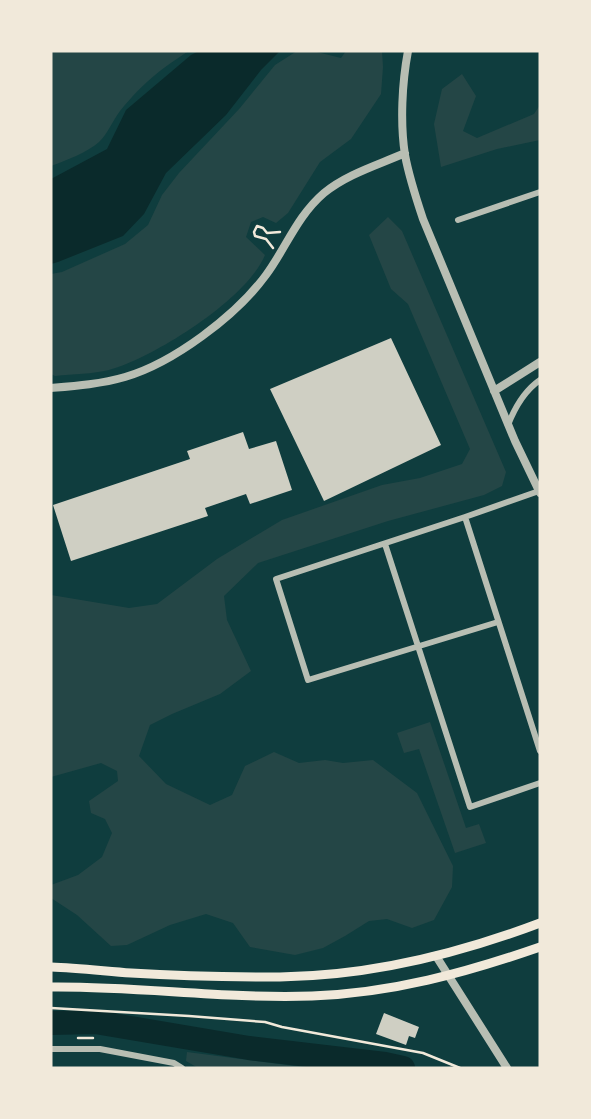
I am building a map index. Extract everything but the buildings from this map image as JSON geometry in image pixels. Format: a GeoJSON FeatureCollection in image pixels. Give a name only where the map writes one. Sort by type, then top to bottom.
{"type":"FeatureCollection","features":[{"type":"Feature","properties":{"kind":"main road"},"geometry":{"type":"LineString","coordinates":[[51,967],[132,973],[282,977],[347,972],[436,956],[497,940],[540,923]]}},
{"type":"Feature","properties":{"kind":"main road"},"geometry":{"type":"LineString","coordinates":[[51,987],[313,996],[372,991],[449,976],[540,947]]}},
{"type":"Feature","properties":{"kind":"street"},"geometry":{"type":"LineString","coordinates":[[408,51],[404,68],[402,106],[405,153],[422,219],[508,425],[540,492],[276,579],[308,680],[498,622]]}},
{"type":"Feature","properties":{"kind":"street"},"geometry":{"type":"LineString","coordinates":[[51,388],[99,383],[125,377],[166,360],[185,348],[250,295],[271,267],[301,217],[322,195],[335,184],[405,153]]}},
{"type":"Feature","properties":{"kind":"street"},"geometry":{"type":"LineString","coordinates":[[458,220],[540,192]]}},
{"type":"Feature","properties":{"kind":"street"},"geometry":{"type":"LineString","coordinates":[[494,391],[540,362]]}},
{"type":"Feature","properties":{"kind":"street"},"geometry":{"type":"LineString","coordinates":[[508,425],[514,410],[530,387],[540,380]]}},
{"type":"Feature","properties":{"kind":"street"},"geometry":{"type":"LineString","coordinates":[[465,517],[540,751]]}},
{"type":"Feature","properties":{"kind":"street"},"geometry":{"type":"LineString","coordinates":[[385,544],[470,807],[540,783]]}},
{"type":"Feature","properties":{"kind":"street"},"geometry":{"type":"LineString","coordinates":[[436,956],[507,1068]]}},
{"type":"Feature","properties":{"kind":"street"},"geometry":{"type":"LineString","coordinates":[[51,1049],[100,1049],[174,1063],[182,1068]]}},
{"type":"Feature","properties":{"kind":"street"},"geometry":{"type":"LineString","coordinates":[[156,1060],[156,1068]]}},
{"type":"Feature","properties":{"kind":"path"},"geometry":{"type":"LineString","coordinates":[[273,248],[267,239],[255,236],[257,226],[271,234],[281,231]]}},
{"type":"Feature","properties":{"kind":"path"},"geometry":{"type":"LineString","coordinates":[[51,1007],[265,1022],[423,1054],[460,1068]]}},
{"type":"Feature","properties":{"kind":"shaded area"},"geometry":{"type":"Polygon","coordinates":[[[51,51],[189,51],[160,71],[136,93],[99,142],[83,153],[51,166],[51,51]]]}},
{"type":"Feature","properties":{"kind":"shaded area"},"geometry":{"type":"Polygon","coordinates":[[[199,51],[280,51],[261,70],[226,115],[166,173],[144,214],[123,236],[51,264],[51,179],[107,149],[126,110],[199,51]]]}},
{"type":"Feature","properties":{"kind":"shaded area"},"geometry":{"type":"Polygon","coordinates":[[[297,51],[313,51],[341,58],[346,51],[382,51],[381,94],[351,139],[320,162],[288,213],[276,223],[263,217],[251,222],[246,237],[265,255],[255,272],[239,290],[198,324],[150,353],[109,370],[55,376],[51,374],[51,274],[62,272],[125,244],[148,225],[162,195],[179,173],[240,108],[275,65],[297,51]]]}},
{"type":"Feature","properties":{"kind":"shaded area"},"geometry":{"type":"Polygon","coordinates":[[[462,74],[476,96],[463,131],[477,138],[534,114],[540,105],[540,140],[497,149],[441,167],[434,124],[442,89],[462,74]]]}},
{"type":"Feature","properties":{"kind":"shaded area"},"geometry":{"type":"Polygon","coordinates":[[[388,217],[402,231],[506,472],[502,486],[484,495],[388,521],[258,563],[224,596],[227,620],[251,671],[220,694],[150,725],[139,756],[166,784],[210,805],[232,795],[245,766],[274,752],[299,763],[373,760],[417,793],[453,866],[452,887],[434,920],[412,928],[387,919],[369,921],[323,948],[295,955],[250,947],[233,923],[206,914],[170,925],[127,945],[111,946],[77,915],[51,898],[51,885],[78,875],[102,857],[112,833],[105,819],[91,813],[89,801],[118,781],[117,771],[101,763],[51,777],[51,595],[129,608],[157,604],[217,559],[282,520],[382,485],[420,478],[462,464],[470,449],[408,304],[391,289],[369,235],[388,217]]]}},
{"type":"Feature","properties":{"kind":"shaded area"},"geometry":{"type":"Polygon","coordinates":[[[430,722],[466,828],[479,824],[486,843],[455,853],[419,749],[404,753],[397,733],[430,722]]]}},
{"type":"Feature","properties":{"kind":"shaded area"},"geometry":{"type":"Polygon","coordinates":[[[187,1052],[310,1068],[198,1068],[186,1061],[187,1052]]]}},
{"type":"Feature","properties":{"kind":"waterway"},"geometry":{"type":"LineString","coordinates":[[51,1023],[95,1022],[249,1048],[403,1068]]}}]}
